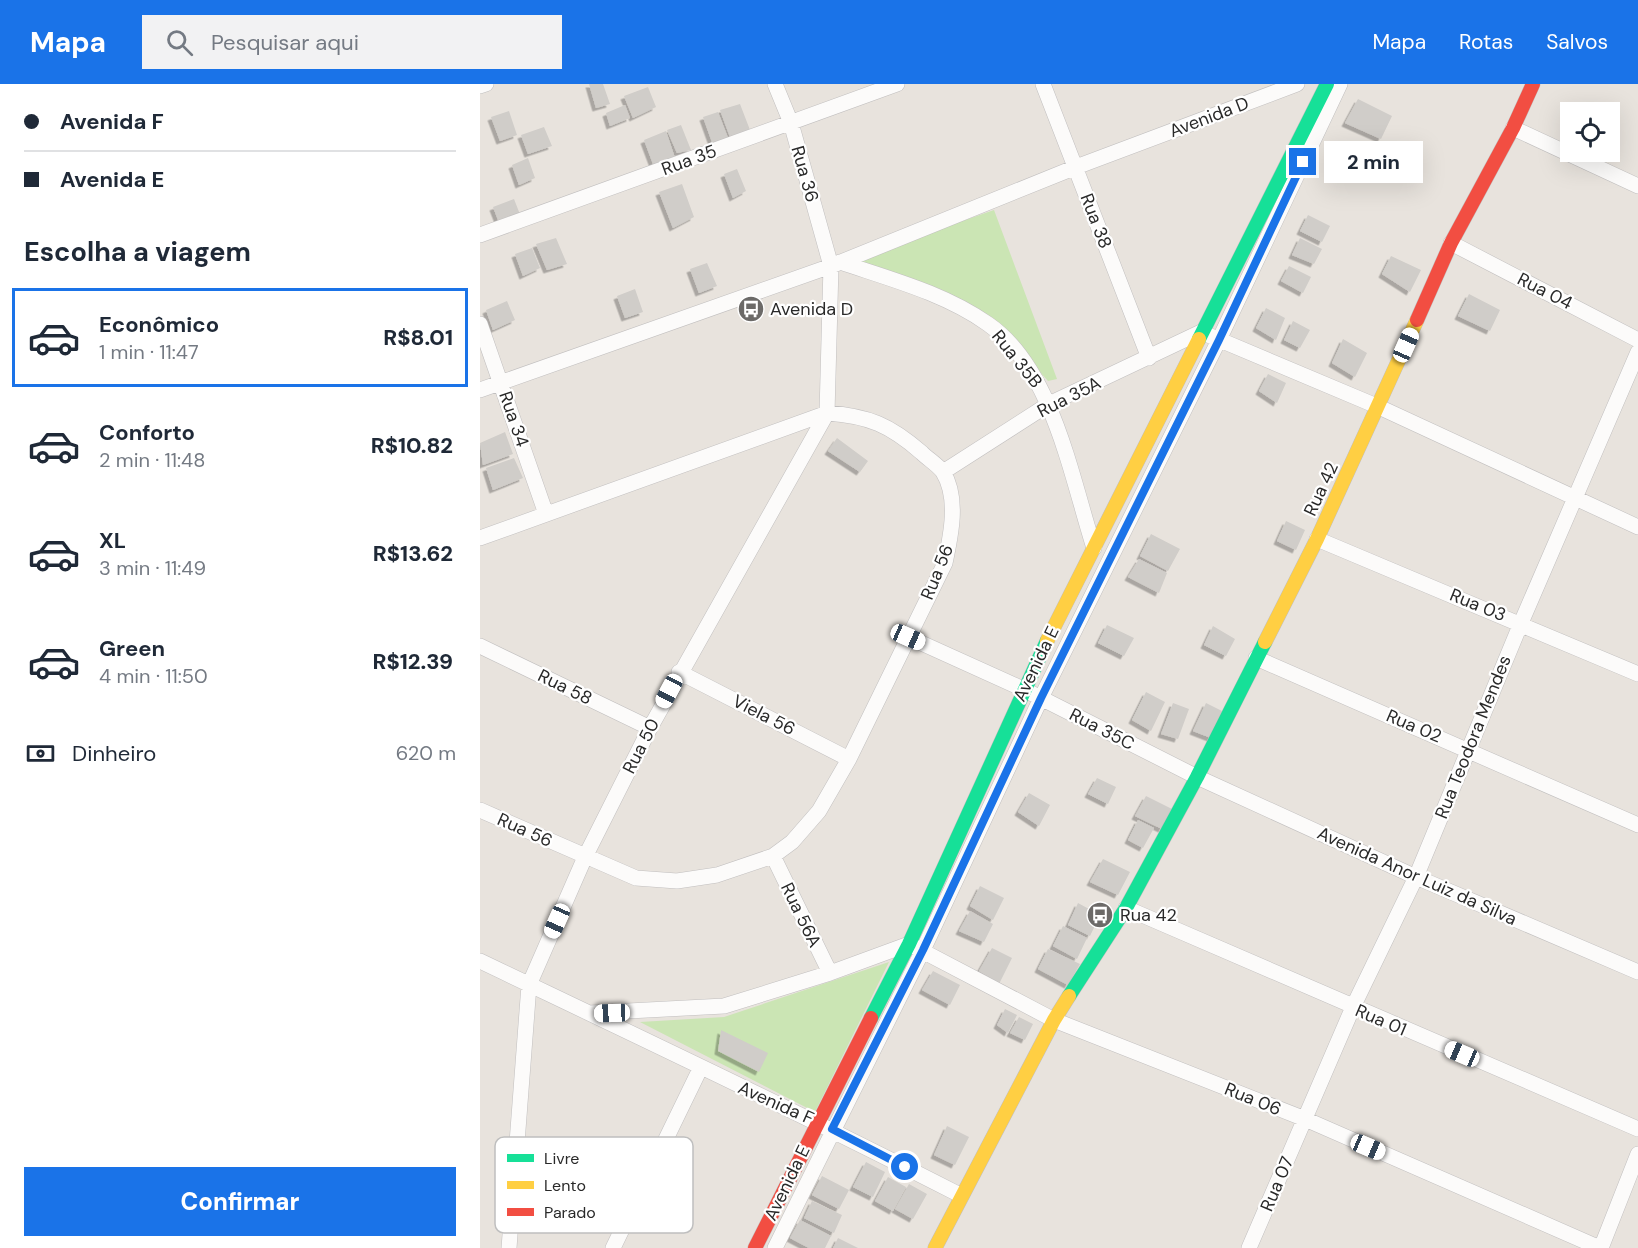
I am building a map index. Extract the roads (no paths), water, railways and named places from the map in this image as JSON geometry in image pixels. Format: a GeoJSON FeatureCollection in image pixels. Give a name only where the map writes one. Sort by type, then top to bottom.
{"type":"FeatureCollection","features":[{"type":"Feature","properties":{"kind":"street"},"geometry":{"type":"LineString","coordinates":[[480,86],[486,84]]}},
{"type":"Feature","properties":{"kind":"street","name":"Rua 36"},"geometry":{"type":"LineString","coordinates":[[775,84],[791,123],[836,264]]}},
{"type":"Feature","properties":{"kind":"street","name":"Rua 35"},"geometry":{"type":"LineString","coordinates":[[480,235],[897,84]]}},
{"type":"Feature","properties":{"kind":"street","name":"Rua 38"},"geometry":{"type":"LineString","coordinates":[[1043,84],[1149,358]]}},
{"type":"Feature","properties":{"kind":"street","name":"Avenida D"},"geometry":{"type":"LineString","coordinates":[[480,390],[836,264],[1076,167],[1297,84]]}},
{"type":"Feature","properties":{"kind":"street","name":"Avenida E"},"geometry":{"type":"LineString","coordinates":[[775,1248],[916,947],[1219,340],[1327,84]]}},
{"type":"Feature","properties":{"kind":"street","name":"Avenida E"},"geometry":{"type":"LineString","coordinates":[[755,1248],[818,1122],[916,947],[1023,688],[1201,332],[1340,84]]}},
{"type":"Feature","properties":{"kind":"street","name":"Rua 42"},"geometry":{"type":"LineString","coordinates":[[935,1248],[960,1195],[1054,1020],[1126,908],[1197,777],[1317,539],[1379,407],[1451,243],[1513,128],[1533,84]]}},
{"type":"Feature","properties":{"kind":"street"},"geometry":{"type":"LineString","coordinates":[[1513,128],[1638,186]]}},
{"type":"Feature","properties":{"kind":"street","name":"Rua 04"},"geometry":{"type":"LineString","coordinates":[[1451,243],[1638,339]]}},
{"type":"Feature","properties":{"kind":"street","name":"Rua 35B"},"geometry":{"type":"LineString","coordinates":[[836,264],[928,292],[990,325],[1032,370],[1049,404],[1094,548]]}},
{"type":"Feature","properties":{"kind":"street","name":"Rua 50"},"geometry":{"type":"LineString","coordinates":[[517,1137],[529,985],[585,857],[679,672],[827,413],[836,264]]}},
{"type":"Feature","properties":{"kind":"street","name":"Rua 34"},"geometry":{"type":"LineString","coordinates":[[480,324],[546,514]]}},
{"type":"Feature","properties":{"kind":"street"},"geometry":{"type":"LineString","coordinates":[[1201,332],[1379,407],[1638,527]]}},
{"type":"Feature","properties":{"kind":"street","name":"Rua 35A"},"geometry":{"type":"LineString","coordinates":[[943,472],[1049,404],[1201,332]]}},
{"type":"Feature","properties":{"kind":"street","name":"Rua Teodora Mendes"},"geometry":{"type":"LineString","coordinates":[[1305,1119],[1353,1007],[1416,877],[1521,623],[1638,352]]}},
{"type":"Feature","properties":{"kind":"street"},"geometry":{"type":"LineString","coordinates":[[480,538],[827,413],[877,421],[902,435],[943,472]]}},
{"type":"Feature","properties":{"kind":"street","name":"Rua 56"},"geometry":{"type":"LineString","coordinates":[[480,810],[636,878],[677,881],[717,875],[773,856],[792,842],[819,811],[849,759],[945,562],[952,531],[951,499],[943,472]]}},
{"type":"Feature","properties":{"kind":"street","name":"Rua 03"},"geometry":{"type":"LineString","coordinates":[[1317,539],[1637,672]]}},
{"type":"Feature","properties":{"kind":"street","name":"Rua 35C"},"geometry":{"type":"LineString","coordinates":[[908,637],[1023,688],[1197,777]]}},
{"type":"Feature","properties":{"kind":"street","name":"Rua 58"},"geometry":{"type":"LineString","coordinates":[[480,646],[650,728]]}},
{"type":"Feature","properties":{"kind":"street","name":"Rua 02"},"geometry":{"type":"LineString","coordinates":[[1256,658],[1638,825]]}},
{"type":"Feature","properties":{"kind":"street","name":"Viela 56"},"geometry":{"type":"LineString","coordinates":[[679,672],[849,759]]}},
{"type":"Feature","properties":{"kind":"street","name":"Avenida Anor Luiz da Silva"},"geometry":{"type":"LineString","coordinates":[[1197,777],[1416,877],[1638,972]]}},
{"type":"Feature","properties":{"kind":"street","name":"Rua 56A"},"geometry":{"type":"LineString","coordinates":[[773,856],[830,973]]}},
{"type":"Feature","properties":{"kind":"street","name":"Rua 01"},"geometry":{"type":"LineString","coordinates":[[1126,908],[1638,1130]]}},
{"type":"Feature","properties":{"kind":"street","name":"Avenida F"},"geometry":{"type":"LineString","coordinates":[[590,1014],[724,1006],[916,947]]}},
{"type":"Feature","properties":{"kind":"street","name":"Rua 06"},"geometry":{"type":"LineString","coordinates":[[916,947],[1054,1020],[1305,1119],[1601,1248]]}},
{"type":"Feature","properties":{"kind":"street","name":"Avenida F"},"geometry":{"type":"LineString","coordinates":[[480,961],[700,1069],[818,1122],[960,1195]]}},
{"type":"Feature","properties":{"kind":"street"},"geometry":{"type":"LineString","coordinates":[[667,1137],[700,1069]]}},
{"type":"Feature","properties":{"kind":"street","name":"Rua 07"},"geometry":{"type":"LineString","coordinates":[[1249,1248],[1305,1119]]}},
{"type":"Feature","properties":{"kind":"street"},"geometry":{"type":"LineString","coordinates":[[1601,1248],[1638,1154]]}},
{"type":"Feature","properties":{"kind":"street","name":"Rua 50"},"geometry":{"type":"LineString","coordinates":[[509,1248],[510,1233]]}},
{"type":"Feature","properties":{"kind":"street"},"geometry":{"type":"LineString","coordinates":[[613,1248],[620,1233]]}},
{"type":"Feature","properties":{"kind":"place","name":"Avenida D"},"geometry":{"type":"Point","coordinates":[751,309]}},
{"type":"Feature","properties":{"kind":"place","name":"Rua 42"},"geometry":{"type":"Point","coordinates":[1100,915]}}]}
